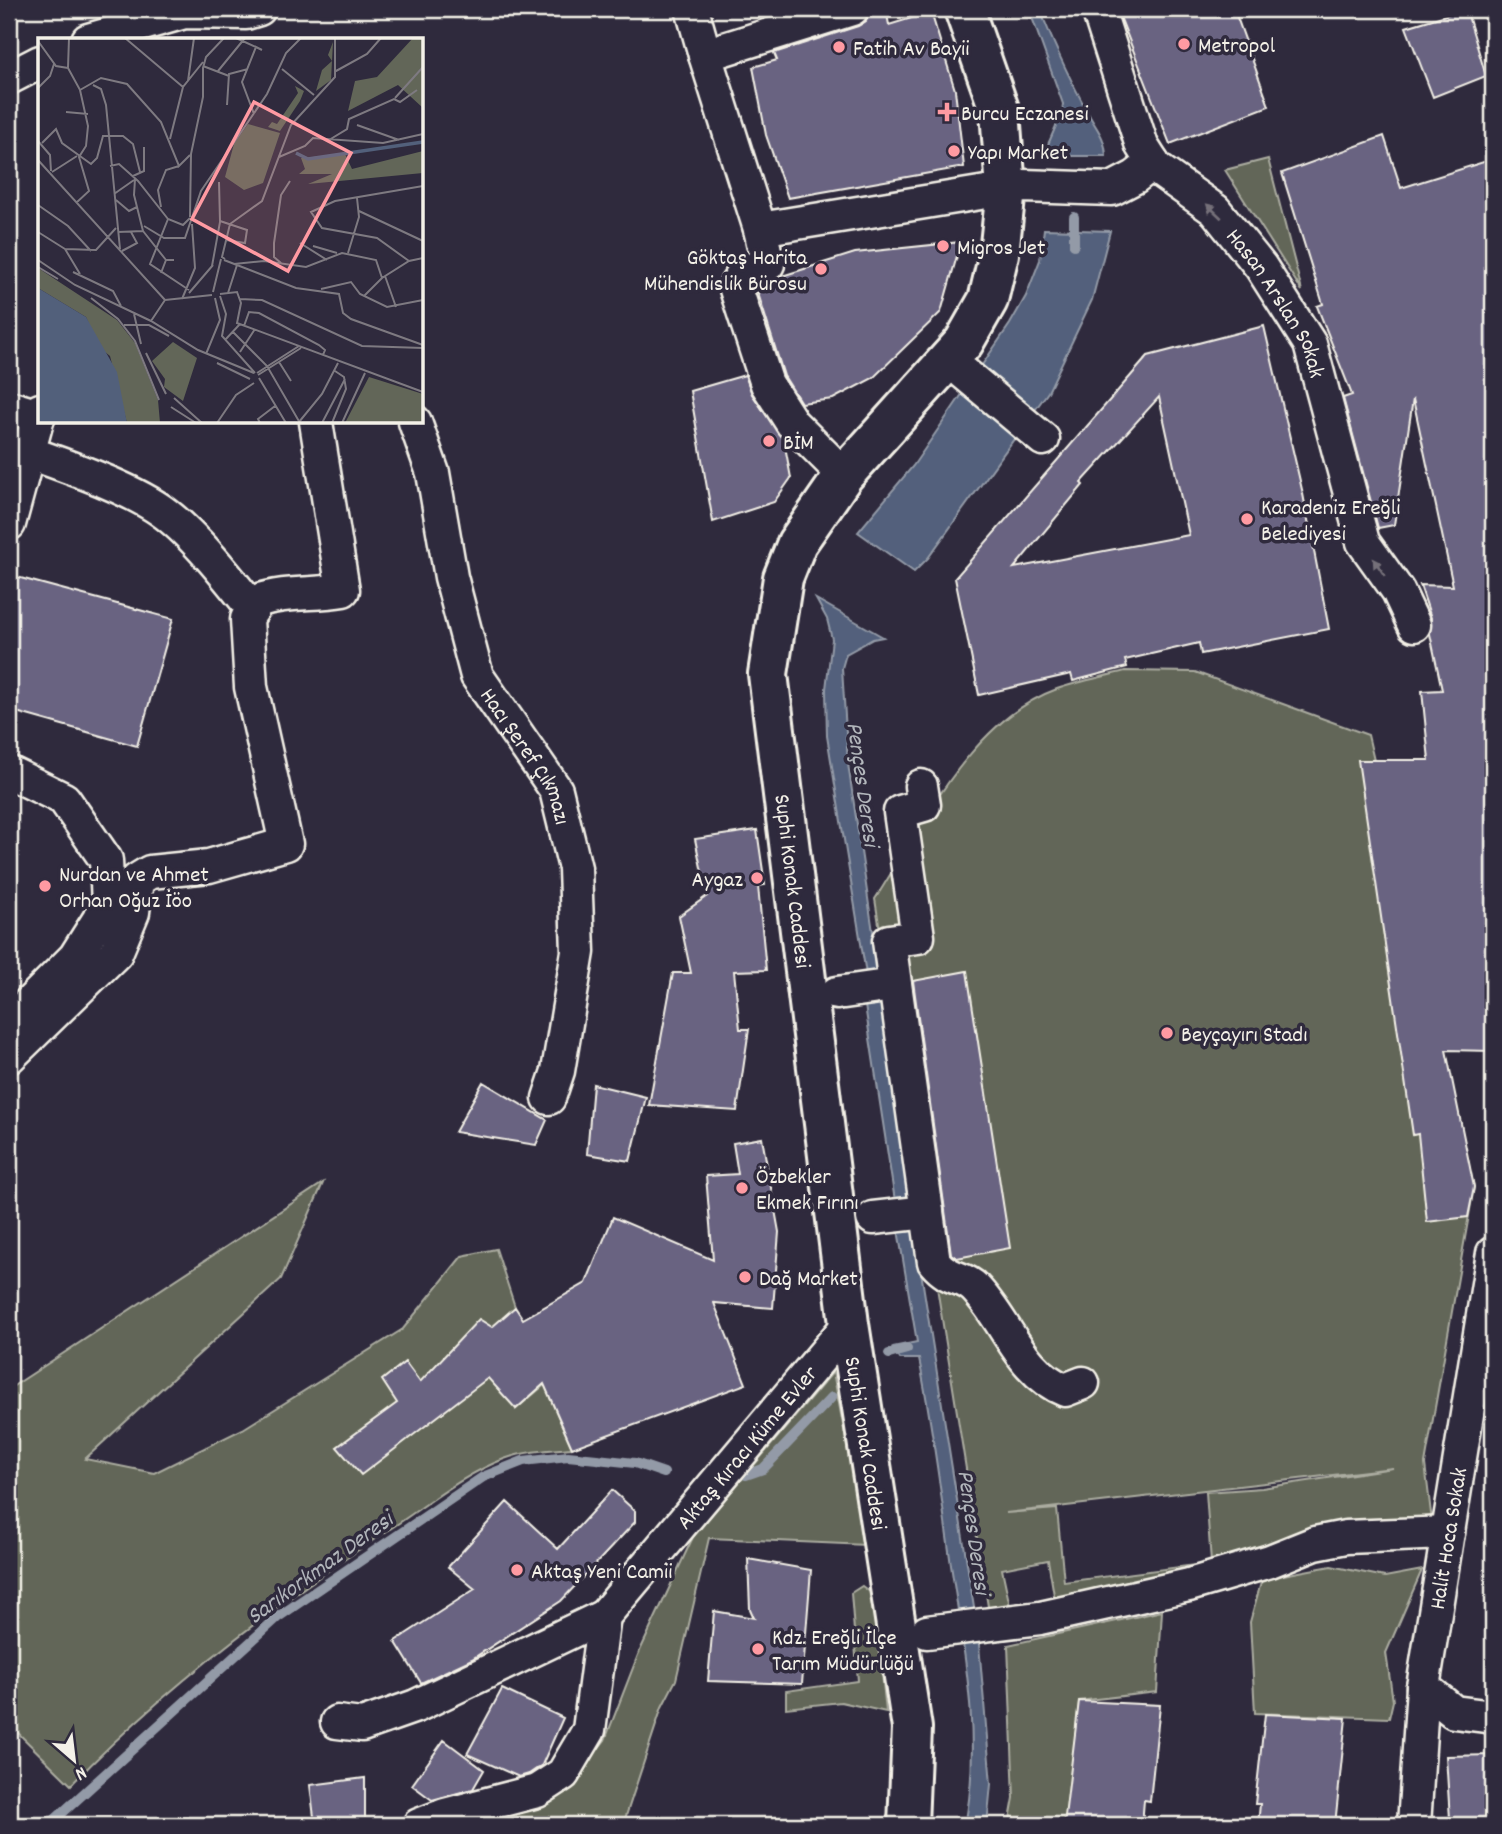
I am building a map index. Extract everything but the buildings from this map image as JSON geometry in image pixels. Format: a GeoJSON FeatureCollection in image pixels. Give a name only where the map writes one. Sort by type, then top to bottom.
{"type":"FeatureCollection","features":[{"type":"Feature","properties":{"kind":"street"},"geometry":{"type":"LineString","coordinates":[[95,38],[185,12],[246,13],[259,9]]}},
{"type":"Feature","properties":{"kind":"street"},"geometry":{"type":"LineString","coordinates":[[692,9],[760,229],[768,264],[744,272],[735,286],[767,384],[792,423],[844,475]]}},
{"type":"Feature","properties":{"kind":"street"},"geometry":{"type":"LineString","coordinates":[[705,55],[852,9]]}},
{"type":"Feature","properties":{"kind":"street","name":"Suphi Konak Caddesi"},"geometry":{"type":"LineString","coordinates":[[908,1825],[912,1728],[849,1324],[768,674],[783,578],[797,543],[844,475],[934,378],[970,332],[988,300],[999,254],[1006,189],[1000,112],[964,9]]}},
{"type":"Feature","properties":{"kind":"street","name":"Hasan Arslan Sokak"},"geometry":{"type":"LineString","coordinates":[[1098,9],[1142,146],[1153,163],[1215,210],[1261,267],[1310,344],[1363,542],[1398,592],[1414,625]]}},
{"type":"Feature","properties":{"kind":"street"},"geometry":{"type":"LineString","coordinates":[[9,78],[38,63]]}},
{"type":"Feature","properties":{"kind":"street"},"geometry":{"type":"LineString","coordinates":[[760,229],[1023,186],[1112,189],[1135,177],[1153,163]]}},
{"type":"Feature","properties":{"kind":"street"},"geometry":{"type":"LineString","coordinates":[[964,373],[1043,439]]}},
{"type":"Feature","properties":{"kind":"street"},"geometry":{"type":"LineString","coordinates":[[9,407],[38,414]]}},
{"type":"Feature","properties":{"kind":"street"},"geometry":{"type":"LineString","coordinates":[[9,524],[38,422]]}},
{"type":"Feature","properties":{"kind":"street"},"geometry":{"type":"LineString","coordinates":[[9,1057],[116,953],[133,912],[137,880],[150,872],[209,866],[286,844],[251,687],[247,618],[257,601],[278,594],[312,595],[343,590],[316,424]]}},
{"type":"Feature","properties":{"kind":"street","name":"Hacı Şeref Çıkmazı"},"geometry":{"type":"LineString","coordinates":[[416,424],[433,473],[451,577],[477,676],[556,790],[575,868],[578,952],[558,1071],[549,1098]]}},
{"type":"Feature","properties":{"kind":"street"},"geometry":{"type":"LineString","coordinates":[[30,453],[65,465],[166,514],[227,576],[253,610]]}},
{"type":"Feature","properties":{"kind":"street"},"geometry":{"type":"LineString","coordinates":[[9,772],[64,799],[106,860],[108,905],[75,957],[9,1023]]}},
{"type":"Feature","properties":{"kind":"street"},"geometry":{"type":"LineString","coordinates":[[921,786],[924,805],[900,812],[918,937],[889,941],[893,985],[934,1262],[945,1276],[970,1284],[990,1303],[1018,1351],[1046,1382],[1065,1390],[1083,1383]]}},
{"type":"Feature","properties":{"kind":"street"},"geometry":{"type":"LineString","coordinates":[[837,993],[893,985]]}},
{"type":"Feature","properties":{"kind":"street"},"geometry":{"type":"LineString","coordinates":[[873,1218],[926,1212]]}},
{"type":"Feature","properties":{"kind":"street","name":"Halit Hoca Sokak"},"geometry":{"type":"LineString","coordinates":[[1413,1825],[1423,1687],[1493,1253]]}},
{"type":"Feature","properties":{"kind":"street","name":"Aktaş Kıracı Küme Evler"},"geometry":{"type":"LineString","coordinates":[[604,1616],[849,1324]]}},
{"type":"Feature","properties":{"kind":"street"},"geometry":{"type":"LineString","coordinates":[[927,1632],[1040,1618],[1189,1585],[1270,1561],[1315,1543],[1390,1534],[1448,1533]]}},
{"type":"Feature","properties":{"kind":"street"},"geometry":{"type":"LineString","coordinates":[[337,1722],[362,1725],[416,1706],[604,1616]]}},
{"type":"Feature","properties":{"kind":"street"},"geometry":{"type":"LineString","coordinates":[[419,1825],[445,1815],[537,1791],[563,1774],[589,1730],[604,1616]]}},
{"type":"Feature","properties":{"kind":"street"},"geometry":{"type":"LineString","coordinates":[[1423,1687],[1454,1712],[1493,1717]]}},
{"type":"Feature","properties":{"kind":"green space"},"geometry":{"type":"Polygon","coordinates":[[[1268,159],[1302,291],[1225,170],[1268,159]]]}},
{"type":"Feature","properties":{"kind":"green space","name":"Beyçayırı Stadı"},"geometry":{"type":"Polygon","coordinates":[[[1125,671],[1195,672],[1368,735],[1474,1187],[1425,1464],[1432,1522],[1211,1563],[1055,1601],[1048,1560],[1002,1569],[1011,1611],[989,1613],[875,899],[951,778],[999,725],[1026,704],[1057,689],[1125,671]],[[1393,1468],[1006,1513],[1057,1509],[1064,1582],[1211,1563],[1206,1492],[1262,1488],[1393,1468]]]}},
{"type":"Feature","properties":{"kind":"green space"},"geometry":{"type":"Polygon","coordinates":[[[323,1183],[281,1279],[85,1459],[154,1473],[243,1429],[403,1329],[462,1256],[496,1249],[515,1307],[516,1409],[556,1375],[550,1398],[572,1448],[512,1456],[476,1472],[450,1488],[313,1582],[228,1645],[146,1713],[71,1785],[9,1724],[9,1389],[323,1183]]]}},
{"type":"Feature","properties":{"kind":"green space"},"geometry":{"type":"Polygon","coordinates":[[[833,1372],[866,1545],[709,1538],[676,1680],[662,1707],[623,1825],[515,1825],[500,1815],[563,1793],[605,1740],[638,1655],[693,1537],[833,1372]]]}},
{"type":"Feature","properties":{"kind":"green space"},"geometry":{"type":"Polygon","coordinates":[[[1331,1566],[1385,1577],[1422,1570],[1386,1653],[1393,1701],[1389,1718],[1255,1713],[1250,1622],[1262,1579],[1331,1566]]]}},
{"type":"Feature","properties":{"kind":"green space"},"geometry":{"type":"Polygon","coordinates":[[[862,1586],[874,1595],[886,1712],[841,1702],[786,1708],[786,1691],[858,1681],[851,1593],[862,1586]]]}},
{"type":"Feature","properties":{"kind":"green space"},"geometry":{"type":"Polygon","coordinates":[[[1162,1611],[1157,1692],[1079,1701],[1066,1825],[1009,1825],[1014,1798],[1008,1645],[1162,1611]]]}},
{"type":"Feature","properties":{"kind":"water"},"geometry":{"type":"Polygon","coordinates":[[[1029,9],[1040,9],[1068,74],[1102,138],[1106,156],[1043,156],[1063,104],[1029,9]]]}},
{"type":"Feature","properties":{"kind":"water"},"geometry":{"type":"Polygon","coordinates":[[[1044,229],[1110,231],[1092,300],[1048,392],[928,558],[914,572],[858,532],[913,466],[1010,324],[1026,296],[1040,260],[1044,229]]]}},
{"type":"Feature","properties":{"kind":"water"},"geometry":{"type":"Polygon","coordinates":[[[816,599],[883,637],[873,639],[846,654],[842,668],[848,764],[880,979],[867,980],[827,736],[826,689],[832,639],[827,619],[816,599]]]}},
{"type":"Feature","properties":{"kind":"water"},"geometry":{"type":"Polygon","coordinates":[[[880,998],[911,1202],[895,1201],[864,999],[880,998]]]}},
{"type":"Feature","properties":{"kind":"water"},"geometry":{"type":"Polygon","coordinates":[[[913,1221],[978,1633],[991,1784],[987,1825],[965,1825],[972,1760],[969,1695],[919,1359],[900,1359],[893,1347],[917,1342],[897,1224],[913,1221]]]}},
{"type":"Feature","properties":{"kind":"waterway","name":"Pençes Deresi"},"geometry":{"type":"LineString","coordinates":[[1074,217],[1074,245]]}},
{"type":"Feature","properties":{"kind":"waterway","name":"Sarıkorkmaz Deresi"},"geometry":{"type":"LineString","coordinates":[[889,1354],[907,1349]]}},
{"type":"Feature","properties":{"kind":"waterway","name":"Sarıkorkmaz Deresi"},"geometry":{"type":"LineString","coordinates":[[746,1475],[763,1469],[832,1397]]}},
{"type":"Feature","properties":{"kind":"waterway","name":"Sarıkorkmaz Deresi"},"geometry":{"type":"LineString","coordinates":[[49,1825],[278,1617],[483,1477],[523,1461],[568,1456],[635,1463],[664,1473]]}},
{"type":"Feature","properties":{"kind":"place","name":"Metropol"},"geometry":{"type":"Point","coordinates":[1184,44]}},
{"type":"Feature","properties":{"kind":"place","name":"Fatih Av Bayii"},"geometry":{"type":"Point","coordinates":[839,47]}},
{"type":"Feature","properties":{"kind":"place","name":"Burcu Eczanesi"},"geometry":{"type":"Point","coordinates":[947,112]}},
{"type":"Feature","properties":{"kind":"place","name":"Yapı Market"},"geometry":{"type":"Point","coordinates":[954,151]}},
{"type":"Feature","properties":{"kind":"place","name":"Migros Jet"},"geometry":{"type":"Point","coordinates":[943,246]}},
{"type":"Feature","properties":{"kind":"place","name":"Göktaş Harita Mühendislik Bürosu"},"geometry":{"type":"Point","coordinates":[821,269]}},
{"type":"Feature","properties":{"kind":"place","name":"BİM"},"geometry":{"type":"Point","coordinates":[769,441]}},
{"type":"Feature","properties":{"kind":"place","name":"Karadeniz Ereğli Belediyesi"},"geometry":{"type":"Point","coordinates":[1247,519]}},
{"type":"Feature","properties":{"kind":"place","name":"Aygaz"},"geometry":{"type":"Point","coordinates":[757,878]}},
{"type":"Feature","properties":{"kind":"place","name":"Nurdan ve Ahmet Orhan Oğuz İöo"},"geometry":{"type":"Point","coordinates":[45,886]}},
{"type":"Feature","properties":{"kind":"place","name":"Beyçayırı Stadı"},"geometry":{"type":"Point","coordinates":[1167,1033]}},
{"type":"Feature","properties":{"kind":"place","name":"Özbekler Ekmek Fırını"},"geometry":{"type":"Point","coordinates":[742,1188]}},
{"type":"Feature","properties":{"kind":"place","name":"Dağ Market"},"geometry":{"type":"Point","coordinates":[745,1277]}},
{"type":"Feature","properties":{"kind":"place","name":"Aktaş Yeni Camii"},"geometry":{"type":"Point","coordinates":[517,1570]}},
{"type":"Feature","properties":{"kind":"place","name":"Kdz. Ereğli İlçe Tarım Müdürlüğü"},"geometry":{"type":"Point","coordinates":[758,1649]}}]}
